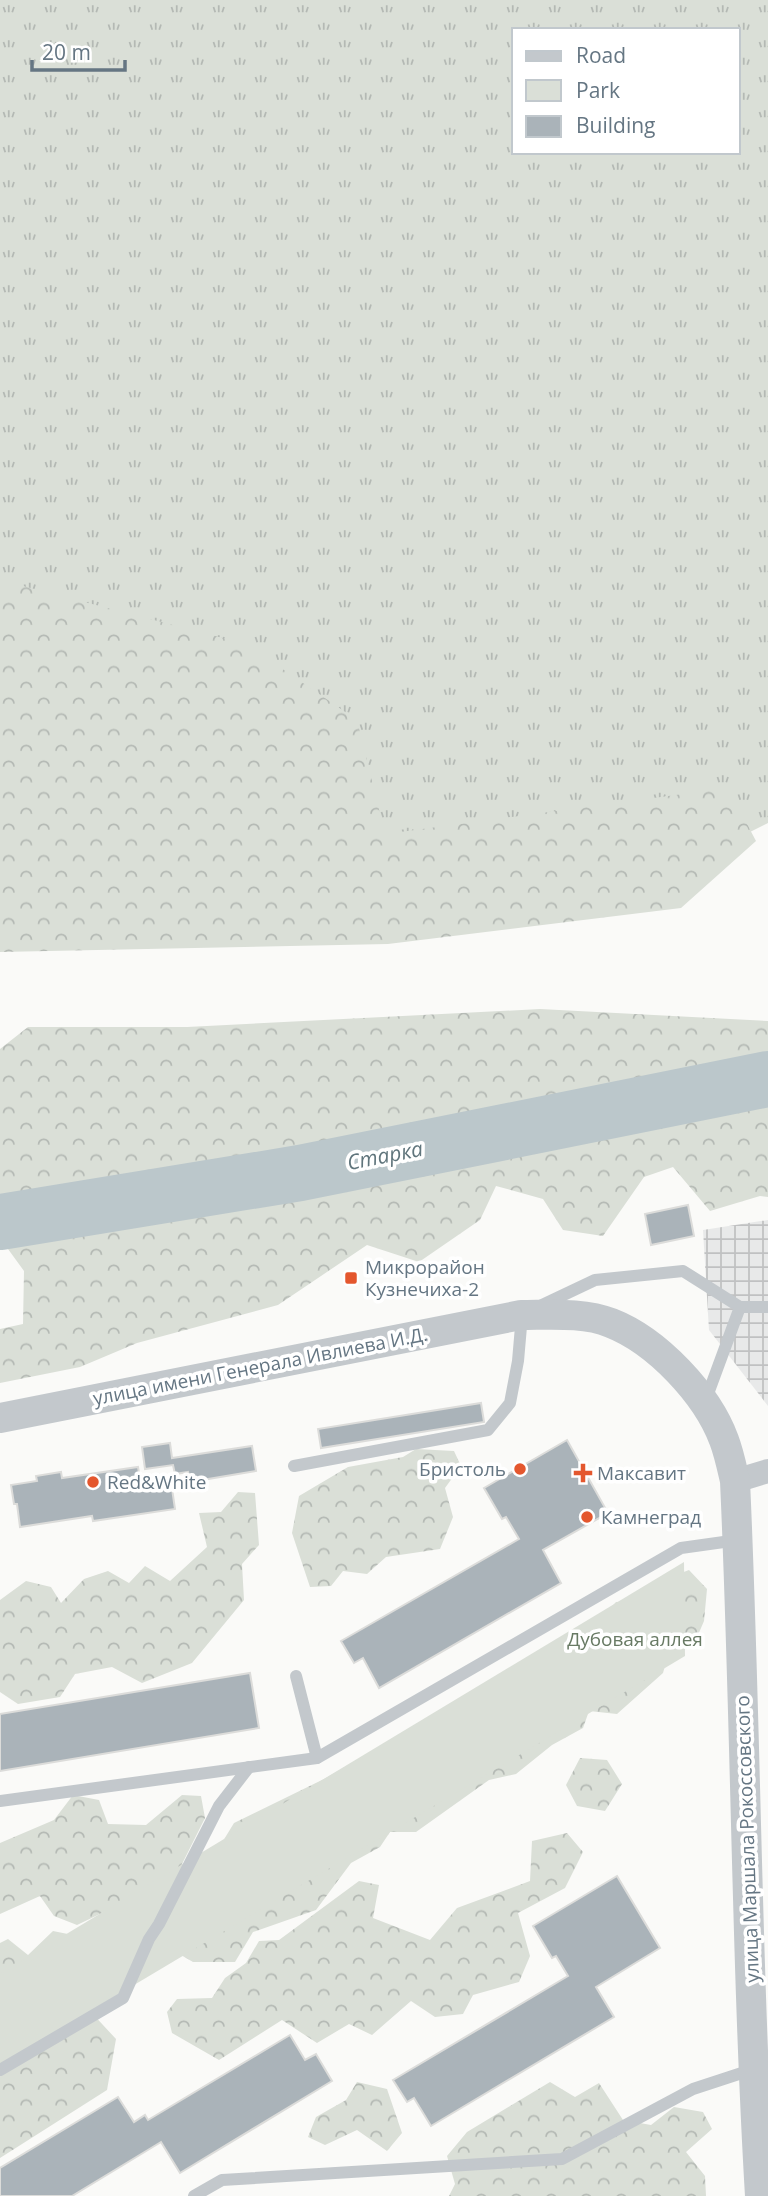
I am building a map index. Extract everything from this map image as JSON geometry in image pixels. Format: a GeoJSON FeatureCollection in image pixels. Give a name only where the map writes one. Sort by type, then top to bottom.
{"type":"FeatureCollection","features":[{"type":"Feature","properties":{"kind":"street","name":"улица имени Генерала Ивлиева И.Д."},"geometry":{"type":"LineString","coordinates":[[0,1418],[521,1315],[570,1315],[611,1323],[649,1344],[676,1369],[705,1403]]}},
{"type":"Feature","properties":{"kind":"street","name":"улица Маршала Рокоссовского"},"geometry":{"type":"LineString","coordinates":[[705,1403],[724,1439],[735,1481],[760,2069],[760,2196]]}},
{"type":"Feature","properties":{"kind":"street"},"geometry":{"type":"LineString","coordinates":[[735,1481],[768,1471]]}},
{"type":"Feature","properties":{"kind":"lane"},"geometry":{"type":"LineString","coordinates":[[294,1466],[488,1430],[510,1404],[518,1361],[521,1315],[595,1280],[683,1271],[740,1307],[768,1307]]}},
{"type":"Feature","properties":{"kind":"lane"},"geometry":{"type":"LineString","coordinates":[[705,1403],[740,1307]]}},
{"type":"Feature","properties":{"kind":"lane"},"geometry":{"type":"LineString","coordinates":[[0,1801],[317,1758],[681,1548],[738,1540]]}},
{"type":"Feature","properties":{"kind":"lane"},"geometry":{"type":"LineString","coordinates":[[296,1676],[317,1758]]}},
{"type":"Feature","properties":{"kind":"lane"},"geometry":{"type":"LineString","coordinates":[[0,2070],[123,1998],[149,1939],[219,1806],[249,1767]]}},
{"type":"Feature","properties":{"kind":"lane"},"geometry":{"type":"LineString","coordinates":[[194,2196],[222,2180],[562,2159],[693,2089],[760,2069]]}},
{"type":"Feature","properties":{"kind":"shaded area"},"geometry":{"type":"Polygon","coordinates":[[[768,1220],[768,1406],[709,1330],[703,1230],[768,1220]]]}},
{"type":"Feature","properties":{"kind":"green space"},"geometry":{"type":"Polygon","coordinates":[[[0,0],[768,0],[768,823],[686,864],[0,936],[0,0]]]}},
{"type":"Feature","properties":{"kind":"green space"},"geometry":{"type":"Polygon","coordinates":[[[0,580],[246,644],[357,720],[385,834],[728,788],[756,841],[681,908],[388,944],[0,952],[0,580]]]}},
{"type":"Feature","properties":{"kind":"green space"},"geometry":{"type":"Polygon","coordinates":[[[540,1009],[768,1021],[768,1197],[760,1196],[710,1211],[673,1167],[644,1177],[603,1236],[563,1230],[543,1199],[496,1186],[480,1220],[419,1262],[367,1245],[278,1305],[137,1343],[80,1367],[0,1383],[0,1329],[23,1324],[24,1271],[0,1238],[0,1049],[28,1027],[187,1027],[540,1009]]]}},
{"type":"Feature","properties":{"kind":"green space"},"geometry":{"type":"Polygon","coordinates":[[[416,1449],[454,1451],[461,1466],[445,1488],[453,1517],[440,1549],[386,1557],[367,1574],[343,1571],[331,1586],[310,1587],[292,1533],[299,1496],[348,1467],[403,1457],[416,1449]]]}},
{"type":"Feature","properties":{"kind":"green space"},"geometry":{"type":"Polygon","coordinates":[[[238,1492],[255,1493],[259,1545],[242,1564],[244,1600],[192,1663],[142,1683],[112,1667],[75,1674],[60,1697],[18,1704],[0,1692],[0,1600],[26,1581],[51,1587],[61,1603],[84,1579],[108,1571],[129,1583],[145,1566],[170,1581],[207,1547],[199,1513],[221,1512],[238,1492]]]}},
{"type":"Feature","properties":{"kind":"green space","name":"Дубовая аллея"},"geometry":{"type":"Polygon","coordinates":[[[684,1562],[685,1656],[0,2065],[0,1974],[684,1562]]]}},
{"type":"Feature","properties":{"kind":"green space","name":"Дубовая аллея"},"geometry":{"type":"Polygon","coordinates":[[[689,1570],[707,1589],[704,1621],[695,1642],[668,1655],[663,1673],[617,1714],[589,1711],[583,1728],[552,1745],[516,1774],[489,1780],[416,1832],[390,1832],[380,1847],[351,1863],[316,1910],[253,1932],[235,1962],[193,1962],[169,1948],[209,1864],[234,1823],[324,1779],[594,1626],[616,1602],[638,1601],[652,1584],[689,1570]]]}},
{"type":"Feature","properties":{"kind":"green space"},"geometry":{"type":"Polygon","coordinates":[[[580,1758],[607,1760],[622,1784],[605,1811],[577,1806],[566,1785],[580,1758]]]}},
{"type":"Feature","properties":{"kind":"green space"},"geometry":{"type":"Polygon","coordinates":[[[73,1795],[99,1800],[108,1824],[146,1825],[182,1795],[201,1796],[205,1818],[175,1878],[77,1925],[54,1916],[40,1896],[0,1914],[0,1843],[54,1820],[73,1795]]]}},
{"type":"Feature","properties":{"kind":"green space"},"geometry":{"type":"Polygon","coordinates":[[[567,1833],[583,1852],[565,1888],[518,1913],[530,1956],[519,1982],[473,1995],[463,2014],[435,2017],[411,2001],[372,2035],[349,2024],[317,2043],[282,2020],[219,2060],[172,2033],[167,2012],[177,1999],[212,1998],[225,1978],[246,1963],[259,1941],[279,1940],[359,1881],[379,1885],[373,1918],[430,1940],[457,1908],[530,1881],[532,1841],[567,1833]]]}},
{"type":"Feature","properties":{"kind":"green space"},"geometry":{"type":"Polygon","coordinates":[[[53,1931],[107,1942],[90,2011],[116,2039],[107,2090],[0,2158],[0,1943],[8,1939],[28,1955],[53,1931]]]}},
{"type":"Feature","properties":{"kind":"green space"},"geometry":{"type":"Polygon","coordinates":[[[357,2082],[387,2089],[402,2133],[387,2151],[357,2130],[325,2145],[308,2137],[316,2117],[346,2100],[357,2082]]]}},
{"type":"Feature","properties":{"kind":"green space"},"geometry":{"type":"Polygon","coordinates":[[[550,2082],[575,2097],[599,2083],[623,2120],[651,2125],[674,2107],[703,2112],[712,2129],[686,2152],[705,2176],[706,2196],[449,2196],[455,2184],[447,2156],[467,2132],[550,2082]]]}},
{"type":"Feature","properties":{"kind":"building"},"geometry":{"type":"Polygon","coordinates":[[[688,1205],[694,1236],[651,1245],[645,1214],[688,1205]]]}},
{"type":"Feature","properties":{"kind":"building"},"geometry":{"type":"Polygon","coordinates":[[[481,1403],[484,1422],[321,1448],[318,1429],[481,1403]]]}},
{"type":"Feature","properties":{"kind":"building"},"geometry":{"type":"Polygon","coordinates":[[[567,1440],[608,1513],[543,1550],[561,1583],[379,1688],[363,1658],[354,1663],[341,1641],[519,1539],[506,1517],[502,1519],[484,1488],[567,1440]]]}},
{"type":"Feature","properties":{"kind":"building"},"geometry":{"type":"Polygon","coordinates":[[[170,1443],[172,1458],[252,1446],[256,1471],[190,1482],[188,1472],[175,1474],[173,1465],[145,1469],[142,1447],[170,1443]]]}},
{"type":"Feature","properties":{"kind":"building"},"geometry":{"type":"Polygon","coordinates":[[[138,1467],[140,1479],[170,1475],[175,1509],[93,1521],[92,1516],[20,1527],[11,1485],[37,1481],[36,1476],[61,1472],[62,1478],[138,1467]]]}},
{"type":"Feature","properties":{"kind":"building"},"geometry":{"type":"Polygon","coordinates":[[[250,1673],[259,1728],[0,1771],[0,1714],[250,1673]]]}},
{"type":"Feature","properties":{"kind":"building"},"geometry":{"type":"Polygon","coordinates":[[[617,1876],[660,1948],[596,1987],[614,2017],[431,2126],[414,2098],[407,2102],[393,2080],[568,1976],[556,1956],[552,1958],[533,1926],[617,1876]]]}},
{"type":"Feature","properties":{"kind":"building"},"geometry":{"type":"Polygon","coordinates":[[[290,2035],[305,2060],[316,2054],[332,2081],[180,2173],[161,2142],[72,2196],[0,2196],[0,2168],[118,2097],[134,2122],[145,2115],[148,2120],[290,2035]]]}},
{"type":"Feature","properties":{"kind":"waterway","name":"Старка"},"geometry":{"type":"LineString","coordinates":[[0,1222],[300,1173],[768,1079]]}},
{"type":"Feature","properties":{"kind":"place","name":"Микрорайон Кузнечиха-2"},"geometry":{"type":"Point","coordinates":[351,1278]}},
{"type":"Feature","properties":{"kind":"place","name":"Бристоль"},"geometry":{"type":"Point","coordinates":[520,1469]}},
{"type":"Feature","properties":{"kind":"place","name":"Максавит"},"geometry":{"type":"Point","coordinates":[583,1473]}},
{"type":"Feature","properties":{"kind":"place","name":"Red&White"},"geometry":{"type":"Point","coordinates":[93,1482]}},
{"type":"Feature","properties":{"kind":"place","name":"Камнеград"},"geometry":{"type":"Point","coordinates":[587,1517]}}]}
